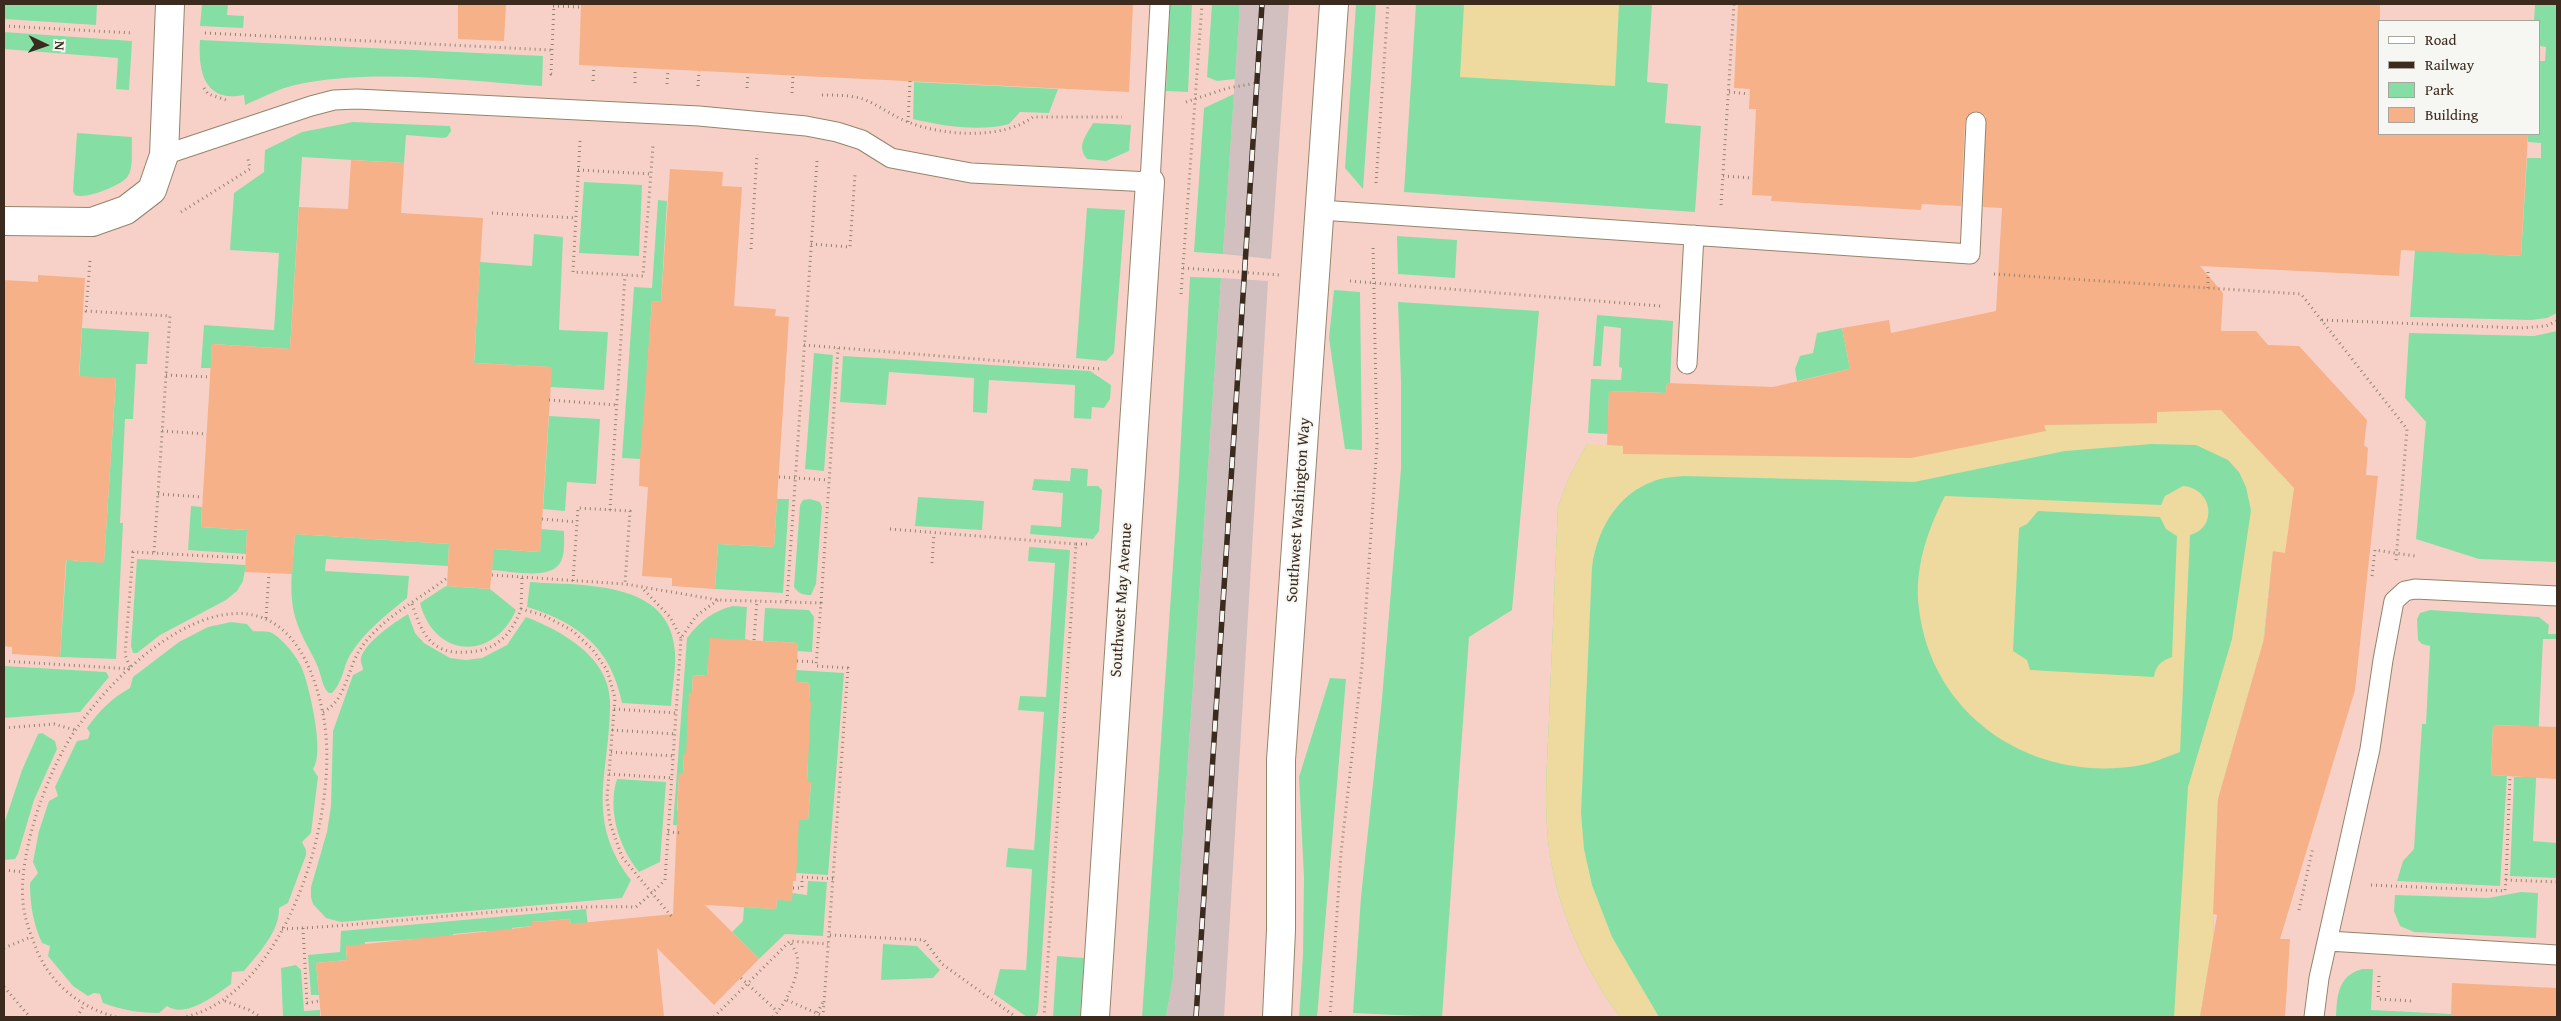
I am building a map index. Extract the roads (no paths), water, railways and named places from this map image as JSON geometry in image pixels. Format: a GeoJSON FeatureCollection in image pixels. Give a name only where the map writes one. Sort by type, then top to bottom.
{"type":"FeatureCollection","features":[{"type":"Feature","properties":{"kind":"street"},"geometry":{"type":"LineString","coordinates":[[4,221],[92,222],[126,210],[152,190],[164,155],[182,34],[170,4]]}},
{"type":"Feature","properties":{"kind":"street","name":"Southwest Washington Way"},"geometry":{"type":"LineString","coordinates":[[1277,1017],[1281,930],[1282,760],[1334,4]]}},
{"type":"Feature","properties":{"kind":"street","name":"Southwest May Avenue"},"geometry":{"type":"LineString","coordinates":[[1095,1017],[1150,182]]}},
{"type":"Feature","properties":{"kind":"lane"},"geometry":{"type":"LineString","coordinates":[[164,155],[223,134],[334,100],[699,116],[837,132],[862,140],[891,158],[971,173],[1150,182],[1160,4]]}},
{"type":"Feature","properties":{"kind":"lane"},"geometry":{"type":"LineString","coordinates":[[1320,210],[1970,254],[1976,122]]}},
{"type":"Feature","properties":{"kind":"lane"},"geometry":{"type":"LineString","coordinates":[[1687,364],[1694,235]]}},
{"type":"Feature","properties":{"kind":"lane"},"geometry":{"type":"LineString","coordinates":[[2314,1017],[2319,978],[2370,749],[2394,601],[2405,591],[2416,589],[2557,596]]}},
{"type":"Feature","properties":{"kind":"lane"},"geometry":{"type":"LineString","coordinates":[[2328,941],[2557,955]]}},
{"type":"Feature","properties":{"kind":"railway"},"geometry":{"type":"LineString","coordinates":[[1196,1017],[1262,4]]}}]}
